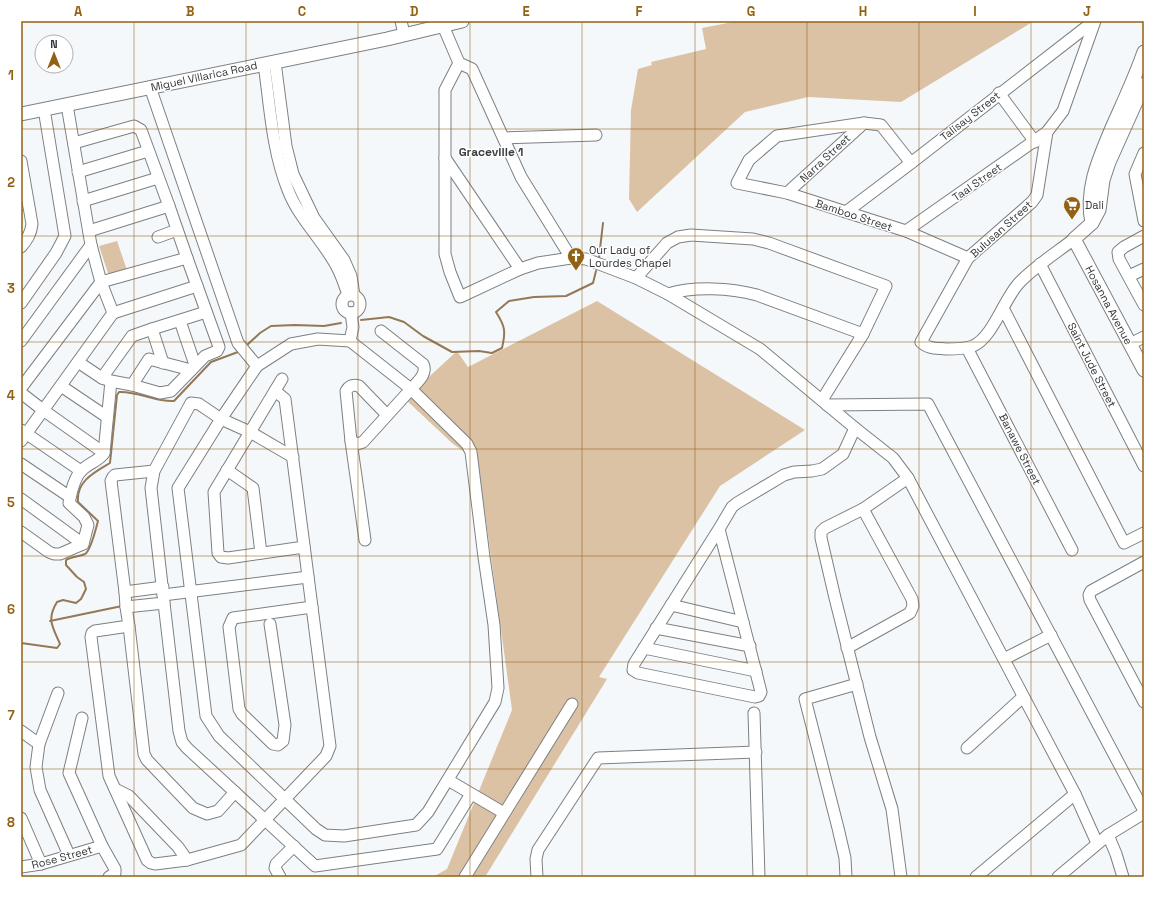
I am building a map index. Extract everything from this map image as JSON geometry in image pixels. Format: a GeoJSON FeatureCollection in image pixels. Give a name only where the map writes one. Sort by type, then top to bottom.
{"type":"FeatureCollection","features":[{"type":"Feature","properties":{"kind":"main road","name":"Miguel Villarica Road"},"geometry":{"type":"LineString","coordinates":[[21,114],[387,39],[442,23],[462,21]]}},
{"type":"Feature","properties":{"kind":"main road"},"geometry":{"type":"LineString","coordinates":[[1074,239],[1092,223],[1099,210],[1103,180],[1144,52]]}},
{"type":"Feature","properties":{"kind":"main road"},"geometry":{"type":"LineString","coordinates":[[1126,111],[1144,84]]}},
{"type":"Feature","properties":{"kind":"main road","name":"Hosanna Avenue"},"geometry":{"type":"LineString","coordinates":[[1074,239],[1144,370]]}},
{"type":"Feature","properties":{"kind":"street"},"geometry":{"type":"LineString","coordinates":[[401,21],[404,34]]}},
{"type":"Feature","properties":{"kind":"street","name":"Talisay Street"},"geometry":{"type":"LineString","coordinates":[[846,212],[1094,21]]}},
{"type":"Feature","properties":{"kind":"street","name":"Bulusan Street"},"geometry":{"type":"LineString","coordinates":[[967,348],[930,348],[921,342],[968,258],[1037,196],[1047,132],[1063,111],[1094,21]]}},
{"type":"Feature","properties":{"kind":"street"},"geometry":{"type":"LineString","coordinates":[[442,23],[459,63],[472,69],[522,177],[571,258]]}},
{"type":"Feature","properties":{"kind":"street"},"geometry":{"type":"LineString","coordinates":[[269,63],[293,174],[314,218],[344,260],[351,276],[351,295],[359,299],[360,304],[356,312],[351,313],[353,326],[350,341]]}},
{"type":"Feature","properties":{"kind":"street"},"geometry":{"type":"LineString","coordinates":[[459,63],[446,90],[445,254],[450,272],[460,297],[520,269],[538,263],[571,258],[586,260],[636,278],[668,294],[760,349],[893,458],[908,478],[1075,794],[1098,843]]}},
{"type":"Feature","properties":{"kind":"street"},"geometry":{"type":"LineString","coordinates":[[150,87],[238,343],[257,366]]}},
{"type":"Feature","properties":{"kind":"street"},"geometry":{"type":"LineString","coordinates":[[999,93],[1035,142]]}},
{"type":"Feature","properties":{"kind":"street"},"geometry":{"type":"LineString","coordinates":[[67,105],[91,245],[101,282],[113,313]]}},
{"type":"Feature","properties":{"kind":"street"},"geometry":{"type":"LineString","coordinates":[[21,303],[56,253],[65,236],[44,109]]}},
{"type":"Feature","properties":{"kind":"street"},"geometry":{"type":"LineString","coordinates":[[864,123],[880,125],[911,163]]}},
{"type":"Feature","properties":{"kind":"street","name":"Bamboo Street"},"geometry":{"type":"LineString","coordinates":[[864,123],[777,136],[749,160],[737,183],[787,193],[906,231],[968,258]]}},
{"type":"Feature","properties":{"kind":"street","name":"Narra Street"},"geometry":{"type":"LineString","coordinates":[[787,193],[864,123]]}},
{"type":"Feature","properties":{"kind":"street"},"geometry":{"type":"LineString","coordinates":[[74,143],[134,126],[141,130],[219,348],[217,351],[205,356],[171,391],[160,393],[106,379],[78,362]]}},
{"type":"Feature","properties":{"kind":"street","name":"Taal Street"},"geometry":{"type":"LineString","coordinates":[[906,231],[1035,142],[1047,132]]}},
{"type":"Feature","properties":{"kind":"street"},"geometry":{"type":"LineString","coordinates":[[504,138],[596,136]]}},
{"type":"Feature","properties":{"kind":"street"},"geometry":{"type":"LineString","coordinates":[[78,172],[148,151]]}},
{"type":"Feature","properties":{"kind":"street"},"geometry":{"type":"LineString","coordinates":[[1144,153],[1136,174],[1144,222]]}},
{"type":"Feature","properties":{"kind":"street"},"geometry":{"type":"LineString","coordinates":[[445,158],[520,269]]}},
{"type":"Feature","properties":{"kind":"street"},"geometry":{"type":"LineString","coordinates":[[21,161],[32,224],[32,231],[21,247]]}},
{"type":"Feature","properties":{"kind":"street"},"geometry":{"type":"LineString","coordinates":[[83,201],[158,178]]}},
{"type":"Feature","properties":{"kind":"street"},"geometry":{"type":"LineString","coordinates":[[89,231],[169,206]]}},
{"type":"Feature","properties":{"kind":"street"},"geometry":{"type":"LineString","coordinates":[[158,238],[177,230]]}},
{"type":"Feature","properties":{"kind":"street"},"geometry":{"type":"LineString","coordinates":[[636,278],[667,243],[678,237],[691,236],[753,239],[770,243],[886,286],[825,403]]}},
{"type":"Feature","properties":{"kind":"street"},"geometry":{"type":"LineString","coordinates":[[1143,301],[1119,260],[1118,252],[1144,236]]}},
{"type":"Feature","properties":{"kind":"street"},"geometry":{"type":"LineString","coordinates":[[967,348],[981,340],[987,333],[1019,283],[1040,264],[1074,239]]}},
{"type":"Feature","properties":{"kind":"street"},"geometry":{"type":"LineString","coordinates":[[21,341],[91,245]]}},
{"type":"Feature","properties":{"kind":"street"},"geometry":{"type":"LineString","coordinates":[[21,388],[101,282],[187,258]]}},
{"type":"Feature","properties":{"kind":"street","name":"Saint Jude Street"},"geometry":{"type":"LineString","coordinates":[[1040,264],[1144,466]]}},
{"type":"Feature","properties":{"kind":"street"},"geometry":{"type":"LineString","coordinates":[[1129,276],[1144,269]]}},
{"type":"Feature","properties":{"kind":"street"},"geometry":{"type":"LineString","coordinates":[[81,471],[23,435],[61,386],[113,313],[197,286]]}},
{"type":"Feature","properties":{"kind":"street"},"geometry":{"type":"LineString","coordinates":[[668,294],[679,290],[692,289],[746,292],[862,334]]}},
{"type":"Feature","properties":{"kind":"street"},"geometry":{"type":"LineString","coordinates":[[1003,308],[1124,543],[1144,534]]}},
{"type":"Feature","properties":{"kind":"street"},"geometry":{"type":"LineString","coordinates":[[83,544],[88,525],[84,517],[69,503],[76,478],[81,471],[101,458],[104,453],[107,417],[106,379],[132,336],[206,312]]}},
{"type":"Feature","properties":{"kind":"street"},"geometry":{"type":"LineString","coordinates":[[180,321],[193,368]]}},
{"type":"Feature","properties":{"kind":"street"},"geometry":{"type":"LineString","coordinates":[[152,329],[163,363]]}},
{"type":"Feature","properties":{"kind":"street"},"geometry":{"type":"LineString","coordinates":[[351,441],[357,444],[363,442],[424,374],[426,369],[423,364],[381,331]]}},
{"type":"Feature","properties":{"kind":"street"},"geometry":{"type":"LineString","coordinates":[[1130,344],[1144,338]]}},
{"type":"Feature","properties":{"kind":"street"},"geometry":{"type":"LineString","coordinates":[[318,339],[350,341],[411,389],[466,444],[471,452],[497,655],[498,688],[495,702],[428,812],[416,825],[344,836],[325,835],[316,829],[219,736],[206,716],[178,488],[221,419],[257,366],[291,344],[318,339]]}},
{"type":"Feature","properties":{"kind":"street","name":"Banawe Street"},"geometry":{"type":"LineString","coordinates":[[967,348],[1072,550]]}},
{"type":"Feature","properties":{"kind":"street"},"geometry":{"type":"LineString","coordinates":[[132,385],[149,359],[193,368]]}},
{"type":"Feature","properties":{"kind":"street"},"geometry":{"type":"LineString","coordinates":[[282,379],[214,492],[218,553],[221,557],[228,558],[304,547]]}},
{"type":"Feature","properties":{"kind":"street"},"geometry":{"type":"LineString","coordinates":[[365,540],[351,441],[346,391],[349,387],[354,385],[359,386],[387,415]]}},
{"type":"Feature","properties":{"kind":"street"},"geometry":{"type":"LineString","coordinates":[[61,386],[107,417]]}},
{"type":"Feature","properties":{"kind":"street"},"geometry":{"type":"LineString","coordinates":[[129,626],[95,631],[92,633],[91,637],[109,776],[147,860],[150,863],[155,864],[187,860],[241,846],[326,756],[330,746],[285,399],[274,391]]}},
{"type":"Feature","properties":{"kind":"street"},"geometry":{"type":"LineString","coordinates":[[21,393],[104,453]]}},
{"type":"Feature","properties":{"kind":"street"},"geometry":{"type":"LineString","coordinates":[[293,457],[250,432],[221,419],[199,404],[191,403],[154,471],[151,488],[179,731],[182,742],[315,866],[437,849],[471,794]]}},
{"type":"Feature","properties":{"kind":"street"},"geometry":{"type":"LineString","coordinates":[[825,403],[928,404],[1144,812],[1108,835],[1058,877]]}},
{"type":"Feature","properties":{"kind":"street"},"geometry":{"type":"LineString","coordinates":[[719,529],[761,692],[759,696],[755,697],[638,673],[633,670],[634,664],[732,507],[784,475],[794,472],[822,469],[832,463],[843,454],[855,428]]}},
{"type":"Feature","properties":{"kind":"street"},"geometry":{"type":"LineString","coordinates":[[21,464],[70,497]]}},
{"type":"Feature","properties":{"kind":"street"},"geometry":{"type":"LineString","coordinates":[[227,470],[253,488],[262,553]]}},
{"type":"Feature","properties":{"kind":"street"},"geometry":{"type":"LineString","coordinates":[[154,471],[115,475],[111,481],[144,754],[146,760],[193,808],[207,814],[218,811],[235,792]]}},
{"type":"Feature","properties":{"kind":"street"},"geometry":{"type":"LineString","coordinates":[[901,877],[892,809],[870,737],[847,648],[821,538],[821,532],[825,528],[864,509],[908,478]]}},
{"type":"Feature","properties":{"kind":"street"},"geometry":{"type":"LineString","coordinates":[[21,499],[83,544]]}},
{"type":"Feature","properties":{"kind":"street"},"geometry":{"type":"LineString","coordinates":[[847,648],[910,613],[913,606],[912,599],[864,509]]}},
{"type":"Feature","properties":{"kind":"street"},"geometry":{"type":"LineString","coordinates":[[22,535],[54,554],[83,544]]}},
{"type":"Feature","properties":{"kind":"street"},"geometry":{"type":"LineString","coordinates":[[1144,562],[1091,591],[1089,595],[1090,600],[1144,702]]}},
{"type":"Feature","properties":{"kind":"street"},"geometry":{"type":"LineString","coordinates":[[126,607],[164,595],[308,577]]}},
{"type":"Feature","properties":{"kind":"street"},"geometry":{"type":"LineString","coordinates":[[125,592],[164,595]]}},
{"type":"Feature","properties":{"kind":"street"},"geometry":{"type":"LineString","coordinates":[[671,605],[743,622]]}},
{"type":"Feature","properties":{"kind":"street"},"geometry":{"type":"LineString","coordinates":[[270,624],[285,726],[283,742],[278,745],[273,744],[242,714],[240,709],[229,627],[233,618],[312,607]]}},
{"type":"Feature","properties":{"kind":"street"},"geometry":{"type":"LineString","coordinates":[[656,628],[750,646]]}},
{"type":"Feature","properties":{"kind":"street"},"geometry":{"type":"LineString","coordinates":[[1004,659],[1051,635]]}},
{"type":"Feature","properties":{"kind":"street"},"geometry":{"type":"LineString","coordinates":[[644,648],[756,671]]}},
{"type":"Feature","properties":{"kind":"street"},"geometry":{"type":"LineString","coordinates":[[846,877],[845,858],[805,699],[857,684]]}},
{"type":"Feature","properties":{"kind":"street"},"geometry":{"type":"LineString","coordinates":[[58,693],[39,744],[36,767],[40,790],[69,855]]}},
{"type":"Feature","properties":{"kind":"street"},"geometry":{"type":"LineString","coordinates":[[967,748],[1023,697]]}},
{"type":"Feature","properties":{"kind":"street"},"geometry":{"type":"LineString","coordinates":[[465,877],[572,704]]}},
{"type":"Feature","properties":{"kind":"street"},"geometry":{"type":"LineString","coordinates":[[754,713],[760,877]]}},
{"type":"Feature","properties":{"kind":"street"},"geometry":{"type":"LineString","coordinates":[[82,718],[69,773],[102,846],[115,869],[115,873],[109,877]]}},
{"type":"Feature","properties":{"kind":"street"},"geometry":{"type":"LineString","coordinates":[[21,731],[39,744]]}},
{"type":"Feature","properties":{"kind":"street"},"geometry":{"type":"LineString","coordinates":[[537,877],[536,859],[538,850],[598,758],[756,752]]}},
{"type":"Feature","properties":{"kind":"street"},"geometry":{"type":"LineString","coordinates":[[448,780],[504,813]]}},
{"type":"Feature","properties":{"kind":"street"},"geometry":{"type":"LineString","coordinates":[[115,789],[129,796],[178,847],[187,860]]}},
{"type":"Feature","properties":{"kind":"street"},"geometry":{"type":"LineString","coordinates":[[976,877],[1075,794]]}},
{"type":"Feature","properties":{"kind":"street"},"geometry":{"type":"LineString","coordinates":[[21,818],[40,864]]}},
{"type":"Feature","properties":{"kind":"street"},"geometry":{"type":"LineString","coordinates":[[1108,835],[1123,877]]}},
{"type":"Feature","properties":{"kind":"street","name":"Rose Street"},"geometry":{"type":"LineString","coordinates":[[21,867],[40,864],[102,846]]}},
{"type":"Feature","properties":{"kind":"street"},"geometry":{"type":"LineString","coordinates":[[280,877],[276,872],[276,864],[294,846]]}},
{"type":"Feature","properties":{"kind":"shaded area"},"geometry":{"type":"Polygon","coordinates":[[[738,21],[1034,21],[901,102],[808,97],[745,112],[637,212],[629,199],[631,110],[638,69],[652,65],[651,62],[706,49],[702,28],[738,21]]]}},
{"type":"Feature","properties":{"kind":"shaded area"},"geometry":{"type":"Polygon","coordinates":[[[117,241],[127,270],[109,276],[99,246],[117,241]]]}},
{"type":"Feature","properties":{"kind":"shaded area"},"geometry":{"type":"Polygon","coordinates":[[[597,301],[805,430],[720,486],[599,677],[607,679],[485,877],[433,877],[447,869],[512,710],[478,462],[452,443],[405,399],[457,351],[468,367],[597,301]]]}},
{"type":"Feature","properties":{"kind":"waterway"},"geometry":{"type":"LineString","coordinates":[[599,258],[603,223]]}},
{"type":"Feature","properties":{"kind":"waterway"},"geometry":{"type":"LineString","coordinates":[[361,320],[389,317],[404,322],[423,336],[452,352],[479,351],[492,353],[502,348],[504,337],[503,325],[496,312],[509,301],[534,297],[566,296],[593,283],[596,271]]}},
{"type":"Feature","properties":{"kind":"waterway"},"geometry":{"type":"LineString","coordinates":[[246,346],[260,333],[271,326],[324,326],[341,323]]}},
{"type":"Feature","properties":{"kind":"waterway"},"geometry":{"type":"LineString","coordinates":[[21,643],[57,648],[60,644],[51,619],[54,608],[57,602],[63,600],[76,603],[81,599],[86,589],[84,582],[66,565],[66,560],[85,554],[93,539],[98,521],[78,502],[78,495],[83,483],[98,470],[110,463],[117,395],[119,392],[133,393],[160,400],[174,401],[211,362],[238,352]]}},
{"type":"Feature","properties":{"kind":"waterway"},"geometry":{"type":"LineString","coordinates":[[50,621],[122,606]]}},
{"type":"Feature","properties":{"kind":"place","name":"Dali"},"geometry":{"type":"Point","coordinates":[1072,220]}},
{"type":"Feature","properties":{"kind":"place","name":"Our Lady of Lourdes Chapel"},"geometry":{"type":"Point","coordinates":[576,271]}},
{"type":"Feature","properties":{"kind":"district","name":"Graceville 1"},"geometry":{"type":"Point","coordinates":[491,152]}}]}
